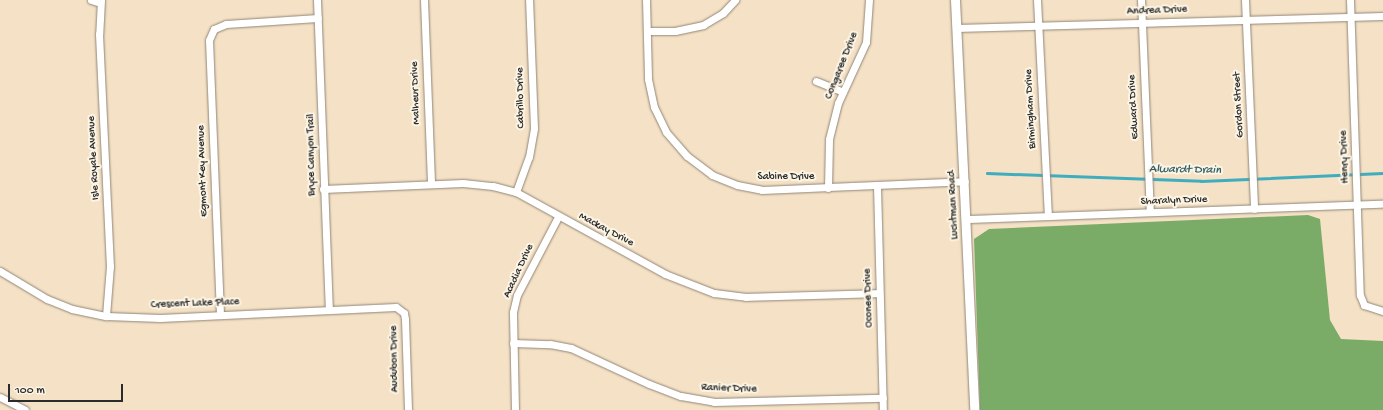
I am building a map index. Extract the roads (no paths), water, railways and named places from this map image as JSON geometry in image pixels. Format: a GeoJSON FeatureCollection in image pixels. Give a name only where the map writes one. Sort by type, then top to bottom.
{"type":"FeatureCollection","features":[{"type":"Feature","properties":{"kind":"street"},"geometry":{"type":"LineString","coordinates":[[90,0],[100,1]]}},
{"type":"Feature","properties":{"kind":"street","name":"Bryce Canyon Trail"},"geometry":{"type":"LineString","coordinates":[[317,0],[323,189],[329,310]]}},
{"type":"Feature","properties":{"kind":"street","name":"Malheur Drive"},"geometry":{"type":"LineString","coordinates":[[424,0],[431,184]]}},
{"type":"Feature","properties":{"kind":"street","name":"Cabrillo Drive"},"geometry":{"type":"LineString","coordinates":[[516,192],[529,157],[534,128],[529,0]]}},
{"type":"Feature","properties":{"kind":"street","name":"Sabine Drive"},"geometry":{"type":"LineString","coordinates":[[646,0],[648,79],[654,107],[666,132],[687,156],[712,175],[737,185],[762,190],[877,186],[965,180]]}},
{"type":"Feature","properties":{"kind":"street"},"geometry":{"type":"LineString","coordinates":[[647,31],[675,31],[703,25],[723,13],[735,0]]}},
{"type":"Feature","properties":{"kind":"street","name":"Congaree Drive"},"geometry":{"type":"LineString","coordinates":[[828,188],[829,139],[838,103],[866,42],[869,0]]}},
{"type":"Feature","properties":{"kind":"street","name":"Luchtman Road"},"geometry":{"type":"LineString","coordinates":[[955,0],[965,180],[974,410]]}},
{"type":"Feature","properties":{"kind":"street","name":"Birmingham Drive"},"geometry":{"type":"LineString","coordinates":[[1036,0],[1048,216]]}},
{"type":"Feature","properties":{"kind":"street","name":"Edward Drive"},"geometry":{"type":"LineString","coordinates":[[1141,0],[1150,212]]}},
{"type":"Feature","properties":{"kind":"street","name":"Gordon Street"},"geometry":{"type":"LineString","coordinates":[[1245,0],[1254,209]]}},
{"type":"Feature","properties":{"kind":"street","name":"Henry Drive"},"geometry":{"type":"LineString","coordinates":[[1350,0],[1360,295],[1364,305],[1383,311]]}},
{"type":"Feature","properties":{"kind":"street","name":"Isle Royale Avenue"},"geometry":{"type":"LineString","coordinates":[[100,1],[99,34],[110,266],[106,316]]}},
{"type":"Feature","properties":{"kind":"street","name":"Andrea Drive"},"geometry":{"type":"LineString","coordinates":[[956,28],[1383,16]]}},
{"type":"Feature","properties":{"kind":"street","name":"Egmont Key Avenue"},"geometry":{"type":"LineString","coordinates":[[220,314],[209,40],[214,29],[233,22],[318,18]]}},
{"type":"Feature","properties":{"kind":"street"},"geometry":{"type":"LineString","coordinates":[[816,81],[843,92]]}},
{"type":"Feature","properties":{"kind":"street","name":"Mackay Drive"},"geometry":{"type":"LineString","coordinates":[[323,189],[431,184],[474,184],[516,192],[558,217],[665,274],[714,293],[746,297],[879,293]]}},
{"type":"Feature","properties":{"kind":"street","name":"Oconee Drive"},"geometry":{"type":"LineString","coordinates":[[877,186],[883,410]]}},
{"type":"Feature","properties":{"kind":"street","name":"Sharalyn Drive"},"geometry":{"type":"LineString","coordinates":[[966,219],[1383,204]]}},
{"type":"Feature","properties":{"kind":"street","name":"Acadia Drive"},"geometry":{"type":"LineString","coordinates":[[515,410],[512,318],[517,295],[558,217]]}},
{"type":"Feature","properties":{"kind":"street","name":"Crescent Lake Place"},"geometry":{"type":"LineString","coordinates":[[0,271],[47,299],[72,309],[106,316],[160,318],[391,306],[400,309]]}},
{"type":"Feature","properties":{"kind":"street","name":"Audubon Drive"},"geometry":{"type":"LineString","coordinates":[[400,309],[405,319],[408,410]]}},
{"type":"Feature","properties":{"kind":"street","name":"Ranier Drive"},"geometry":{"type":"LineString","coordinates":[[513,343],[550,344],[571,348],[655,387],[681,396],[714,402],[883,398]]}},
{"type":"Feature","properties":{"kind":"street"},"geometry":{"type":"LineString","coordinates":[[0,397],[25,410]]}},
{"type":"Feature","properties":{"kind":"waterway","name":"Alwardt Drain"},"geometry":{"type":"LineString","coordinates":[[987,173],[1201,181],[1383,173]]}}]}
